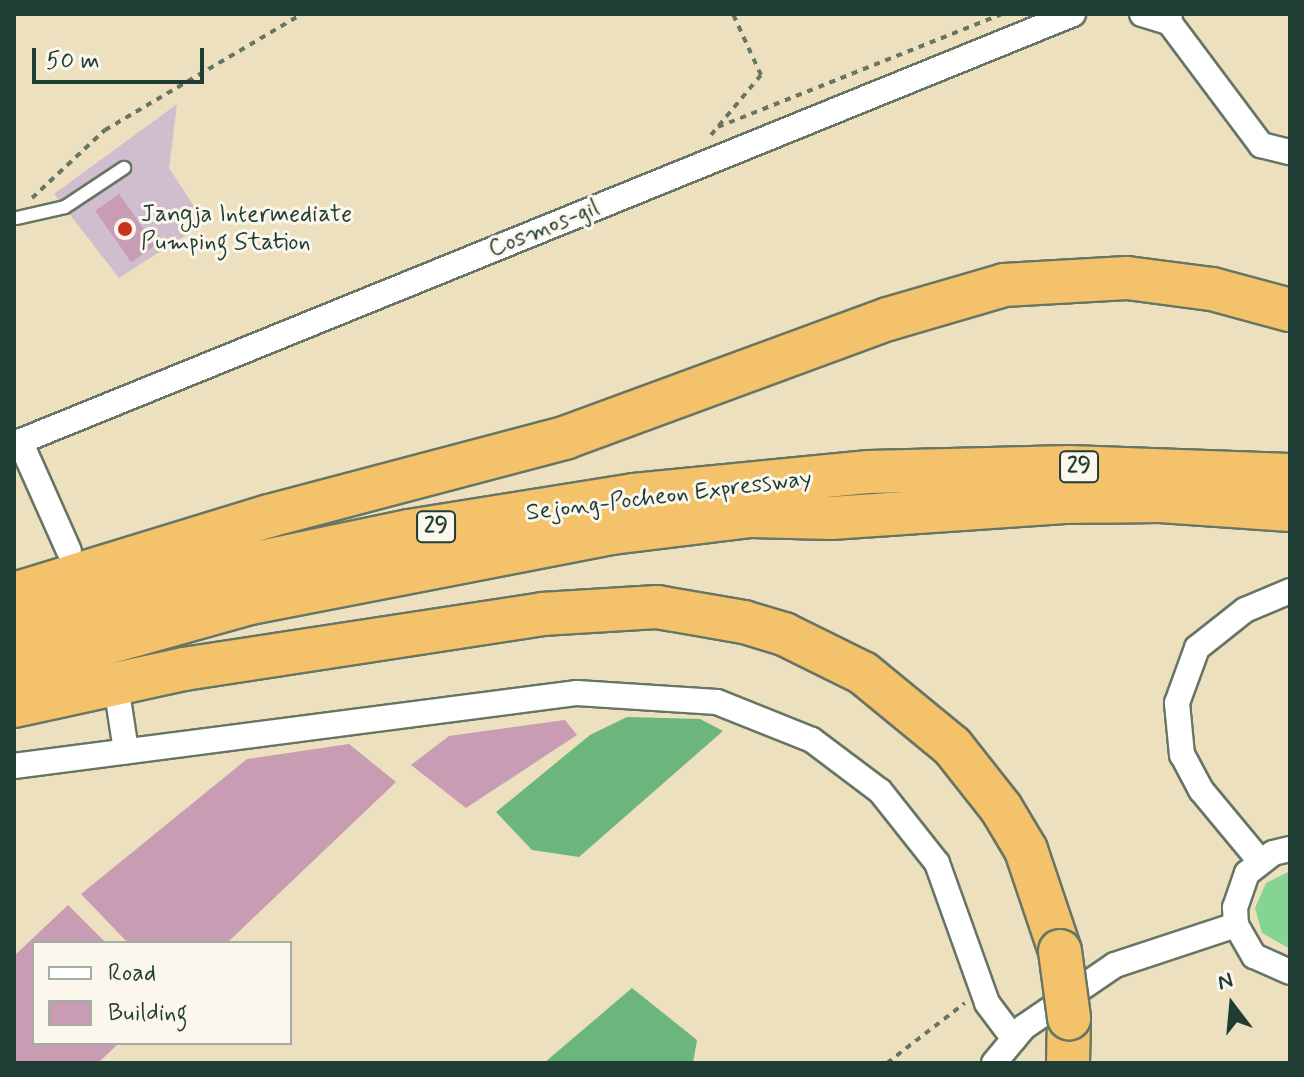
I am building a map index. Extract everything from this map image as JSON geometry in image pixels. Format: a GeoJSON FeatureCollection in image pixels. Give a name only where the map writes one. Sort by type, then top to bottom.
{"type":"FeatureCollection","features":[{"type":"Feature","properties":{"kind":"highway"},"geometry":{"type":"LineString","coordinates":[[14,594],[132,555],[567,437],[888,319],[1004,285],[1127,278],[1212,289],[1290,310]]}},
{"type":"Feature","properties":{"kind":"highway"},"geometry":{"type":"LineString","coordinates":[[869,472],[1116,446],[1290,456]]}},
{"type":"Feature","properties":{"kind":"highway","name":"Sejong-Pocheon Expressway"},"geometry":{"type":"LineString","coordinates":[[14,634],[203,574],[409,531],[634,495],[869,472],[1069,467],[1290,475]]}},
{"type":"Feature","properties":{"kind":"highway","name":"Sejong-Pocheon Expressway"},"geometry":{"type":"LineString","coordinates":[[14,669],[251,603],[612,533],[751,516],[831,518],[1064,502],[1160,501],[1290,510]]}},
{"type":"Feature","properties":{"kind":"highway"},"geometry":{"type":"LineString","coordinates":[[831,518],[1290,531]]}},
{"type":"Feature","properties":{"kind":"highway"},"geometry":{"type":"LineString","coordinates":[[14,706],[184,669],[542,614],[657,607],[744,622],[784,634],[863,673],[952,746],[1001,808],[1026,850],[1060,951],[1069,1018],[1068,1063]]}},
{"type":"Feature","properties":{"kind":"street","name":"Cosmos-gil"},"geometry":{"type":"LineString","coordinates":[[17,442],[1073,14]]}},
{"type":"Feature","properties":{"kind":"street"},"geometry":{"type":"LineString","coordinates":[[1142,14],[1169,18],[1261,145],[1290,152]]}},
{"type":"Feature","properties":{"kind":"street"},"geometry":{"type":"LineString","coordinates":[[17,442],[69,551]]}},
{"type":"Feature","properties":{"kind":"street"},"geometry":{"type":"LineString","coordinates":[[1260,861],[1201,790],[1182,755],[1177,703],[1197,648],[1245,610],[1290,591]]}},
{"type":"Feature","properties":{"kind":"street"},"geometry":{"type":"LineString","coordinates":[[14,766],[577,693],[717,702],[812,740],[880,791],[937,863],[987,1003],[1014,1039]]}},
{"type":"Feature","properties":{"kind":"street"},"geometry":{"type":"LineString","coordinates":[[119,705],[126,751]]}},
{"type":"Feature","properties":{"kind":"street"},"geometry":{"type":"LineString","coordinates":[[1290,849],[1260,861],[1238,889],[1236,925],[1254,956],[1290,972]]}},
{"type":"Feature","properties":{"kind":"street"},"geometry":{"type":"LineString","coordinates":[[994,1063],[1024,1027],[1115,965],[1236,925]]}},
{"type":"Feature","properties":{"kind":"lane"},"geometry":{"type":"LineString","coordinates":[[17,218],[65,207],[124,168]]}},
{"type":"Feature","properties":{"kind":"path"},"geometry":{"type":"LineString","coordinates":[[38,190],[105,130],[302,14]]}},
{"type":"Feature","properties":{"kind":"path"},"geometry":{"type":"LineString","coordinates":[[675,175],[761,75],[733,14]]}},
{"type":"Feature","properties":{"kind":"path"},"geometry":{"type":"LineString","coordinates":[[718,127],[1002,14]]}},
{"type":"Feature","properties":{"kind":"path"},"geometry":{"type":"LineString","coordinates":[[887,1063],[960,1003],[987,1003]]}},
{"type":"Feature","properties":{"kind":"shaded area"},"geometry":{"type":"Polygon","coordinates":[[[177,104],[169,168],[205,223],[119,278],[54,194],[177,104]]]}},
{"type":"Feature","properties":{"kind":"green space"},"geometry":{"type":"Polygon","coordinates":[[[627,717],[700,719],[723,731],[579,857],[532,850],[496,812],[590,735],[627,717]]]}},
{"type":"Feature","properties":{"kind":"green space"},"geometry":{"type":"Polygon","coordinates":[[[1290,871],[1290,949],[1262,933],[1255,908],[1266,883],[1290,871]]]}},
{"type":"Feature","properties":{"kind":"green space"},"geometry":{"type":"Polygon","coordinates":[[[632,988],[697,1040],[693,1063],[544,1063],[632,988]]]}},
{"type":"Feature","properties":{"kind":"building","name":"Jangja Intermediate Pumping Station"},"geometry":{"type":"Polygon","coordinates":[[[119,194],[155,246],[131,262],[95,211],[119,194]]]}},
{"type":"Feature","properties":{"kind":"building"},"geometry":{"type":"Polygon","coordinates":[[[565,720],[577,735],[466,808],[411,765],[449,736],[565,720]]]}},
{"type":"Feature","properties":{"kind":"building"},"geometry":{"type":"Polygon","coordinates":[[[349,744],[396,782],[229,941],[126,941],[81,894],[247,759],[349,744]]]}},
{"type":"Feature","properties":{"kind":"building"},"geometry":{"type":"Polygon","coordinates":[[[68,905],[104,941],[32,941],[32,1045],[117,1045],[98,1063],[14,1063],[14,956],[68,905]]]}},
{"type":"Feature","properties":{"kind":"place","name":"Jangja Intermediate Pumping Station"},"geometry":{"type":"Point","coordinates":[125,229]}}]}
